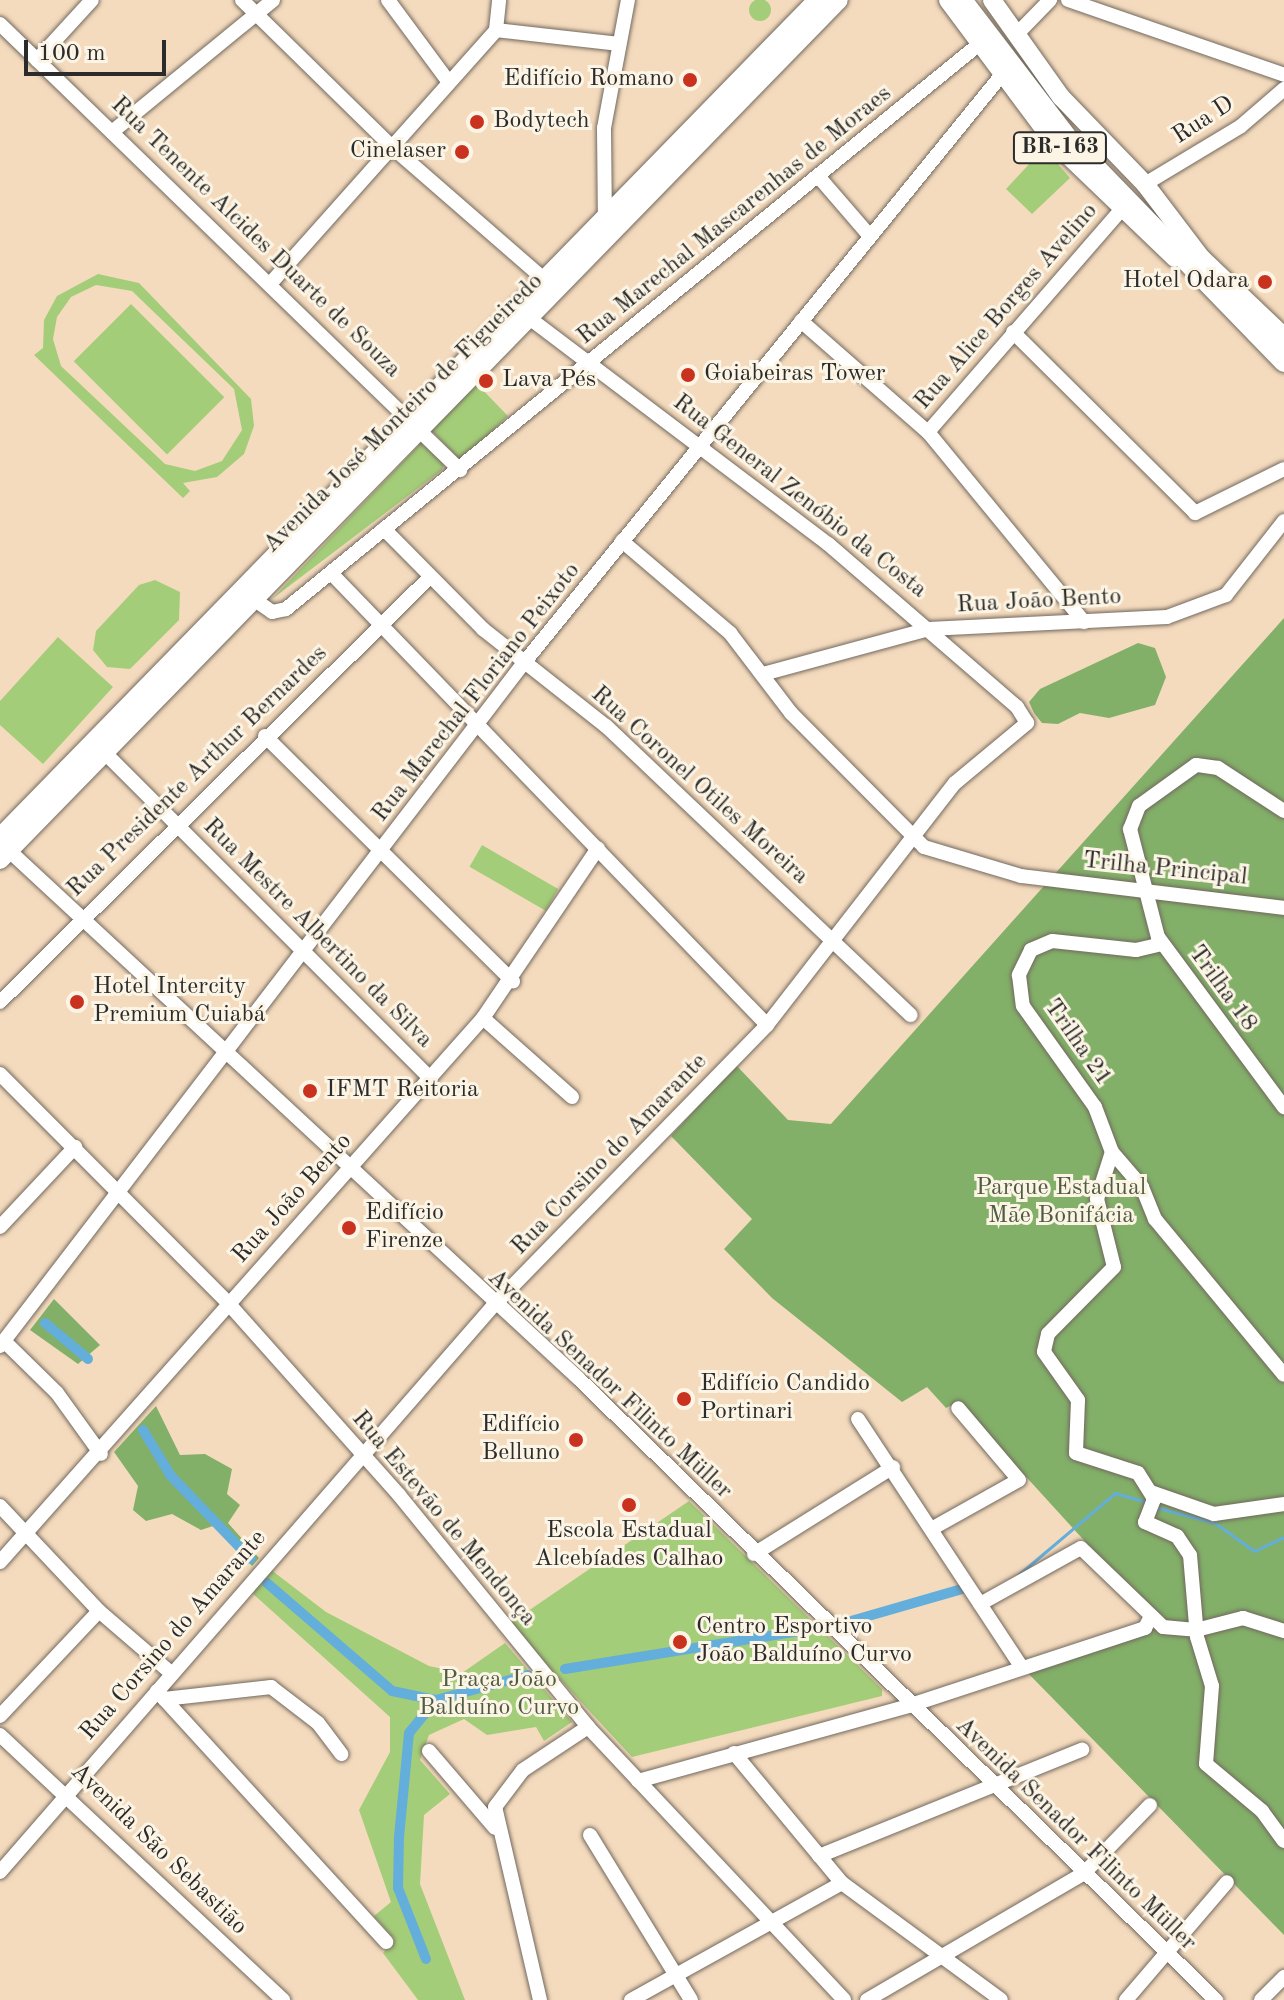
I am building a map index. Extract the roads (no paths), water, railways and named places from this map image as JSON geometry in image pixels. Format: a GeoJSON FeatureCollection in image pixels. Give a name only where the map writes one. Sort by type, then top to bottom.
{"type":"FeatureCollection","features":[{"type":"Feature","properties":{"kind":"highway","name":"BR-163"},"geometry":{"type":"LineString","coordinates":[[962,0],[1027,92],[1201,268],[1284,338]]}},
{"type":"Feature","properties":{"kind":"highway","name":"BR-163"},"geometry":{"type":"LineString","coordinates":[[977,0],[1073,128],[1284,362]]}},
{"type":"Feature","properties":{"kind":"main road"},"geometry":{"type":"LineString","coordinates":[[416,423],[604,219],[817,0]]}},
{"type":"Feature","properties":{"kind":"main road","name":"Avenida José Monteiro de Figueiredo"},"geometry":{"type":"LineString","coordinates":[[2,847],[416,423],[531,319],[839,0]]}},
{"type":"Feature","properties":{"kind":"main road","name":"BR-163"},"geometry":{"type":"LineString","coordinates":[[948,0],[1000,77],[1120,211],[1201,268]]}},
{"type":"Feature","properties":{"kind":"main road","name":"BR-163"},"geometry":{"type":"LineString","coordinates":[[992,0],[1079,117],[1145,184],[1201,268]]}},
{"type":"Feature","properties":{"kind":"main road","name":"Avenida José Monteiro de Figueiredo"},"geometry":{"type":"LineString","coordinates":[[2,847],[104,752],[255,600],[416,423]]}},
{"type":"Feature","properties":{"kind":"street"},"geometry":{"type":"LineString","coordinates":[[37,60],[92,0]]}},
{"type":"Feature","properties":{"kind":"street"},"geometry":{"type":"LineString","coordinates":[[242,0],[392,147],[546,281]]}},
{"type":"Feature","properties":{"kind":"street"},"geometry":{"type":"LineString","coordinates":[[112,132],[273,0]]}},
{"type":"Feature","properties":{"kind":"street"},"geometry":{"type":"LineString","coordinates":[[388,0],[448,81]]}},
{"type":"Feature","properties":{"kind":"street"},"geometry":{"type":"LineString","coordinates":[[270,284],[496,30],[499,0]]}},
{"type":"Feature","properties":{"kind":"street"},"geometry":{"type":"LineString","coordinates":[[606,243],[604,128],[628,0]]}},
{"type":"Feature","properties":{"kind":"street"},"geometry":{"type":"LineString","coordinates":[[1016,35],[1050,0]]}},
{"type":"Feature","properties":{"kind":"street"},"geometry":{"type":"LineString","coordinates":[[1068,0],[1284,75]]}},
{"type":"Feature","properties":{"kind":"street","name":"Rua Tenente Alcides Duarte de Souza"},"geometry":{"type":"LineString","coordinates":[[0,24],[416,423],[460,470]]}},
{"type":"Feature","properties":{"kind":"street"},"geometry":{"type":"LineString","coordinates":[[496,30],[619,44]]}},
{"type":"Feature","properties":{"kind":"street","name":"Rua Marechal Mascarenhas de Moraes"},"geometry":{"type":"LineString","coordinates":[[255,600],[281,611],[331,573],[978,45]]}},
{"type":"Feature","properties":{"kind":"street","name":"Rua Marechal Floriano Peixoto"},"geometry":{"type":"LineString","coordinates":[[2,1343],[122,1195],[523,664],[868,234],[1000,77]]}},
{"type":"Feature","properties":{"kind":"street","name":"Rua D"},"geometry":{"type":"LineString","coordinates":[[1145,184],[1241,126],[1284,89]]}},
{"type":"Feature","properties":{"kind":"street"},"geometry":{"type":"LineString","coordinates":[[818,176],[868,234]]}},
{"type":"Feature","properties":{"kind":"street","name":"Rua Alice Borges Avelino"},"geometry":{"type":"LineString","coordinates":[[928,432],[1120,211]]}},
{"type":"Feature","properties":{"kind":"street","name":"Rua General Zenóbio da Costa"},"geometry":{"type":"LineString","coordinates":[[531,319],[701,445],[929,629],[1027,723]]}},
{"type":"Feature","properties":{"kind":"street"},"geometry":{"type":"LineString","coordinates":[[801,321],[928,432],[1084,622]]}},
{"type":"Feature","properties":{"kind":"street"},"geometry":{"type":"LineString","coordinates":[[1013,332],[1195,513],[1284,469]]}},
{"type":"Feature","properties":{"kind":"street","name":"Rua João Bento"},"geometry":{"type":"LineString","coordinates":[[763,674],[929,629],[1167,617],[1226,595],[1284,521]]}},
{"type":"Feature","properties":{"kind":"street","name":"Rua Coronel Otiles Moreira"},"geometry":{"type":"LineString","coordinates":[[384,529],[523,664],[606,726],[835,939],[911,1015]]}},
{"type":"Feature","properties":{"kind":"street","name":"Trilha Principal"},"geometry":{"type":"LineString","coordinates":[[622,541],[707,611],[763,674],[791,713],[929,849],[1042,879],[1147,887],[1284,908]]}},
{"type":"Feature","properties":{"kind":"street"},"geometry":{"type":"LineString","coordinates":[[331,573],[476,728],[598,848],[767,1025]]}},
{"type":"Feature","properties":{"kind":"street","name":"Rua Presidente Arthur Bernardes"},"geometry":{"type":"LineString","coordinates":[[0,1002],[174,823],[430,577]]}},
{"type":"Feature","properties":{"kind":"street","name":"Rua Corsino do Amarante"},"geometry":{"type":"LineString","coordinates":[[0,1872],[67,1791],[161,1695],[171,1673],[493,1306],[767,1025],[835,939],[910,833],[955,783],[1027,723]]}},
{"type":"Feature","properties":{"kind":"street"},"geometry":{"type":"LineString","coordinates":[[265,736],[513,981]]}},
{"type":"Feature","properties":{"kind":"street","name":"Rua Mestre Albertino da Silva"},"geometry":{"type":"LineString","coordinates":[[104,752],[306,950],[431,1079]]}},
{"type":"Feature","properties":{"kind":"street","name":"Trilha 18"},"geometry":{"type":"LineString","coordinates":[[1284,811],[1218,768],[1180,772],[1133,815],[1130,829],[1162,944],[1284,1107]]}},
{"type":"Feature","properties":{"kind":"street","name":"Avenida Senador Filinto Müller"},"geometry":{"type":"LineString","coordinates":[[2,847],[347,1172],[493,1306],[579,1379],[908,1706],[1216,2000]]}},
{"type":"Feature","properties":{"kind":"street","name":"Rua João Bento"},"geometry":{"type":"LineString","coordinates":[[0,1562],[101,1454],[228,1303],[483,1018],[513,981],[598,848]]}},
{"type":"Feature","properties":{"kind":"street","name":"Trilha 21"},"geometry":{"type":"LineString","coordinates":[[1162,944],[1136,950],[1052,941],[1031,950],[1019,975],[1023,1006],[1095,1107],[1112,1152],[1226,1313],[1284,1375]]}},
{"type":"Feature","properties":{"kind":"street"},"geometry":{"type":"LineString","coordinates":[[483,1018],[572,1097]]}},
{"type":"Feature","properties":{"kind":"street","name":"Rua Estevão de Mendonça"},"geometry":{"type":"LineString","coordinates":[[0,1074],[228,1303],[362,1455],[588,1727],[768,1923],[844,2000]]}},
{"type":"Feature","properties":{"kind":"street"},"geometry":{"type":"LineString","coordinates":[[0,1227],[75,1147]]}},
{"type":"Feature","properties":{"kind":"street"},"geometry":{"type":"LineString","coordinates":[[1112,1152],[1097,1199],[1114,1267],[1048,1334],[1044,1352],[1078,1400],[1076,1453],[1127,1467],[1151,1500],[1214,1514],[1284,1504]]}},
{"type":"Feature","properties":{"kind":"street"},"geometry":{"type":"LineString","coordinates":[[2,1343],[57,1393],[101,1454]]}},
{"type":"Feature","properties":{"kind":"street"},"geometry":{"type":"LineString","coordinates":[[933,1528],[1019,1480],[958,1408]]}},
{"type":"Feature","properties":{"kind":"street"},"geometry":{"type":"LineString","coordinates":[[858,1419],[893,1467],[1021,1666]]}},
{"type":"Feature","properties":{"kind":"street"},"geometry":{"type":"LineString","coordinates":[[754,1554],[893,1467]]}},
{"type":"Feature","properties":{"kind":"street"},"geometry":{"type":"LineString","coordinates":[[1151,1500],[1145,1522],[1154,1532],[1177,1536],[1190,1555],[1196,1630],[1212,1686],[1206,1764],[1262,1811],[1284,1841]]}},
{"type":"Feature","properties":{"kind":"street"},"geometry":{"type":"LineString","coordinates":[[0,1506],[23,1537],[99,1611],[171,1673]]}},
{"type":"Feature","properties":{"kind":"street"},"geometry":{"type":"LineString","coordinates":[[980,1604],[1073,1551],[1090,1550],[1149,1620],[1196,1630],[1243,1618],[1284,1631]]}},
{"type":"Feature","properties":{"kind":"street"},"geometry":{"type":"LineString","coordinates":[[0,1716],[99,1611]]}},
{"type":"Feature","properties":{"kind":"street"},"geometry":{"type":"LineString","coordinates":[[638,1781],[908,1706],[1021,1666],[1145,1628],[1149,1620]]}},
{"type":"Feature","properties":{"kind":"street"},"geometry":{"type":"LineString","coordinates":[[161,1695],[271,1687],[318,1723],[341,1754]]}},
{"type":"Feature","properties":{"kind":"street"},"geometry":{"type":"LineString","coordinates":[[161,1695],[386,1942]]}},
{"type":"Feature","properties":{"kind":"street"},"geometry":{"type":"LineString","coordinates":[[495,1828],[504,1787],[588,1727]]}},
{"type":"Feature","properties":{"kind":"street","name":"Avenida São Sebastião"},"geometry":{"type":"LineString","coordinates":[[0,1735],[67,1791],[283,2000]]}},
{"type":"Feature","properties":{"kind":"street"},"geometry":{"type":"LineString","coordinates":[[819,1856],[989,1783],[1082,1750]]}},
{"type":"Feature","properties":{"kind":"street"},"geometry":{"type":"LineString","coordinates":[[429,1751],[495,1828],[540,2000]]}},
{"type":"Feature","properties":{"kind":"street"},"geometry":{"type":"LineString","coordinates":[[734,1753],[842,1883],[935,1956],[1001,2000]]}},
{"type":"Feature","properties":{"kind":"street"},"geometry":{"type":"LineString","coordinates":[[867,2000],[935,1956],[1083,1874],[1150,1805]]}},
{"type":"Feature","properties":{"kind":"street"},"geometry":{"type":"LineString","coordinates":[[590,1835],[691,2000]]}},
{"type":"Feature","properties":{"kind":"street"},"geometry":{"type":"LineString","coordinates":[[1126,2000],[1227,1882]]}},
{"type":"Feature","properties":{"kind":"street"},"geometry":{"type":"LineString","coordinates":[[631,2000],[842,1883]]}},
{"type":"Feature","properties":{"kind":"street"},"geometry":{"type":"LineString","coordinates":[[1261,2000],[1284,1977]]}},
{"type":"Feature","properties":{"kind":"waterway"},"geometry":{"type":"LineString","coordinates":[[45,1323],[88,1359]]}},
{"type":"Feature","properties":{"kind":"waterway"},"geometry":{"type":"LineString","coordinates":[[143,1430],[171,1476],[251,1559]]}},
{"type":"Feature","properties":{"kind":"waterway"},"geometry":{"type":"LineString","coordinates":[[1018,1575],[1115,1493],[1149,1503]]}},
{"type":"Feature","properties":{"kind":"waterway"},"geometry":{"type":"LineString","coordinates":[[1155,1507],[1215,1523],[1254,1551],[1284,1537]]}},
{"type":"Feature","properties":{"kind":"waterway"},"geometry":{"type":"LineString","coordinates":[[267,1583],[392,1691],[436,1700],[528,1675]]}},
{"type":"Feature","properties":{"kind":"waterway"},"geometry":{"type":"LineString","coordinates":[[851,1621],[962,1589]]}},
{"type":"Feature","properties":{"kind":"waterway"},"geometry":{"type":"LineString","coordinates":[[565,1669],[799,1631]]}},
{"type":"Feature","properties":{"kind":"waterway"},"geometry":{"type":"LineString","coordinates":[[426,1959],[398,1888],[399,1837],[409,1733],[436,1700]]}},
{"type":"Feature","properties":{"kind":"place","name":"Edifício Romano"},"geometry":{"type":"Point","coordinates":[690,80]}},
{"type":"Feature","properties":{"kind":"place","name":"Bodytech"},"geometry":{"type":"Point","coordinates":[477,122]}},
{"type":"Feature","properties":{"kind":"place","name":"Cinelaser"},"geometry":{"type":"Point","coordinates":[462,152]}},
{"type":"Feature","properties":{"kind":"place","name":"Hotel Odara"},"geometry":{"type":"Point","coordinates":[1265,282]}},
{"type":"Feature","properties":{"kind":"place","name":"Goiabeiras Tower"},"geometry":{"type":"Point","coordinates":[688,375]}},
{"type":"Feature","properties":{"kind":"place","name":"Lava Pés"},"geometry":{"type":"Point","coordinates":[486,381]}},
{"type":"Feature","properties":{"kind":"place","name":"Hotel Intercity Premium Cuiabá"},"geometry":{"type":"Point","coordinates":[77,1002]}},
{"type":"Feature","properties":{"kind":"place","name":"IFMT Reitoria"},"geometry":{"type":"Point","coordinates":[310,1091]}},
{"type":"Feature","properties":{"kind":"place","name":"Edifício Firenze"},"geometry":{"type":"Point","coordinates":[349,1228]}},
{"type":"Feature","properties":{"kind":"place","name":"Edifício Candido Portinari"},"geometry":{"type":"Point","coordinates":[684,1399]}},
{"type":"Feature","properties":{"kind":"place","name":"Edifício Belluno"},"geometry":{"type":"Point","coordinates":[576,1440]}},
{"type":"Feature","properties":{"kind":"place","name":"Escola Estadual Alcebíades Calhao"},"geometry":{"type":"Point","coordinates":[629,1505]}},
{"type":"Feature","properties":{"kind":"place","name":"Centro Esportivo João Balduíno Curvo"},"geometry":{"type":"Point","coordinates":[680,1642]}},
{"type":"Feature","properties":{"kind":"park label","name":"Parque Estadual Mãe Bonifácia"},"geometry":{"type":"Point","coordinates":[1061,1203]}},
{"type":"Feature","properties":{"kind":"park label","name":"Praça João Balduíno Curvo"},"geometry":{"type":"Point","coordinates":[499,1695]}}]}
